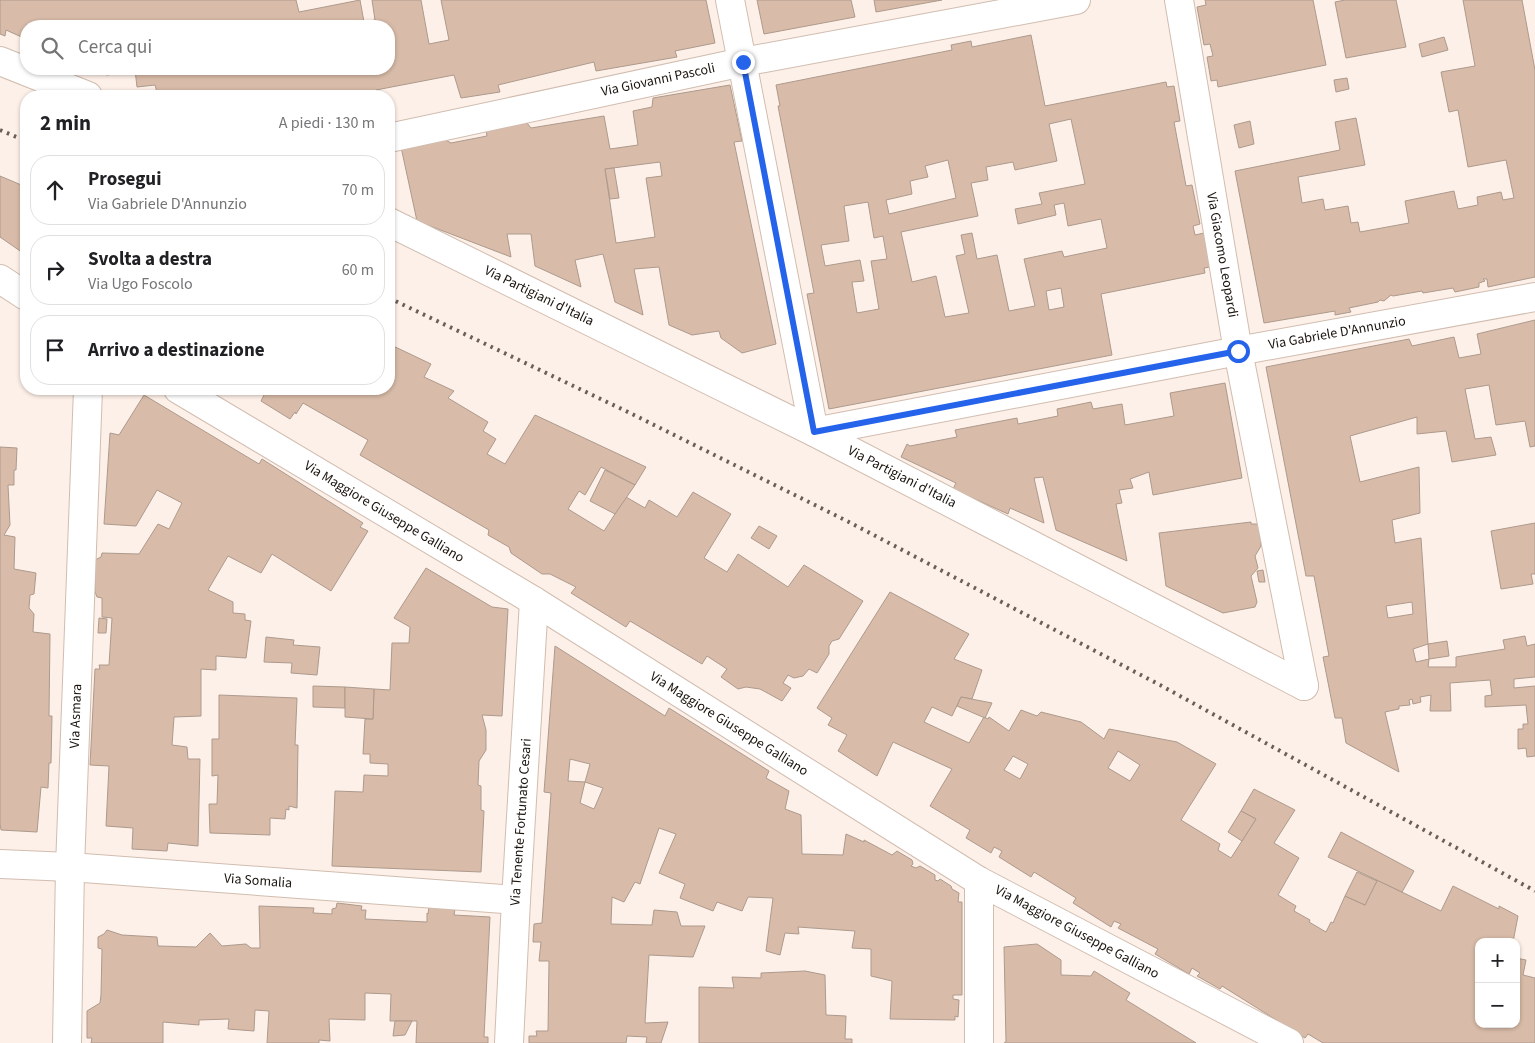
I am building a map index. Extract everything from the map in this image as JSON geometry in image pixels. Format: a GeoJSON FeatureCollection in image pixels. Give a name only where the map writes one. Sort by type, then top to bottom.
{"type":"FeatureCollection","features":[{"type":"Feature","properties":{"kind":"street"},"geometry":{"type":"LineString","coordinates":[[730,0],[814,432]]}},
{"type":"Feature","properties":{"kind":"street","name":"Via Giovanni Pascoli"},"geometry":{"type":"LineString","coordinates":[[395,137],[743,62],[1076,0]]}},
{"type":"Feature","properties":{"kind":"street","name":"Via Giacomo Leopardi"},"geometry":{"type":"LineString","coordinates":[[1179,0],[1238,351],[1304,686]]}},
{"type":"Feature","properties":{"kind":"street"},"geometry":{"type":"LineString","coordinates":[[0,60],[20,68]]}},
{"type":"Feature","properties":{"kind":"street"},"geometry":{"type":"LineString","coordinates":[[37,75],[73,90]]}},
{"type":"Feature","properties":{"kind":"street","name":"Via Partigiani d'Italia"},"geometry":{"type":"LineString","coordinates":[[395,225],[814,432],[1304,686]]}},
{"type":"Feature","properties":{"kind":"street"},"geometry":{"type":"LineString","coordinates":[[0,279],[20,292]]}},
{"type":"Feature","properties":{"kind":"street","name":"Via Gabriele D'Annunzio"},"geometry":{"type":"LineString","coordinates":[[814,432],[1238,351],[1535,297]]}},
{"type":"Feature","properties":{"kind":"street","name":"Via Asmara"},"geometry":{"type":"LineString","coordinates":[[67,1043],[70,867],[88,395]]}},
{"type":"Feature","properties":{"kind":"street","name":"Via Maggiore Giuseppe Galliano"},"geometry":{"type":"LineString","coordinates":[[188,395],[534,601],[980,881],[1289,1043]]}},
{"type":"Feature","properties":{"kind":"street","name":"Via Tenente Fortunato Cesari"},"geometry":{"type":"LineString","coordinates":[[509,1043],[534,601]]}},
{"type":"Feature","properties":{"kind":"street","name":"Via Somalia"},"geometry":{"type":"LineString","coordinates":[[0,864],[70,867],[516,900]]}},
{"type":"Feature","properties":{"kind":"street"},"geometry":{"type":"LineString","coordinates":[[979,1043],[980,881]]}},
{"type":"Feature","properties":{"kind":"building"},"geometry":{"type":"Polygon","coordinates":[[[0,0],[296,0],[299,12],[360,0],[364,20],[20,20],[20,36],[6,30],[5,36],[0,34],[0,0]]]}},
{"type":"Feature","properties":{"kind":"building"},"geometry":{"type":"Polygon","coordinates":[[[372,0],[421,0],[429,44],[449,40],[441,0],[706,0],[715,43],[675,51],[677,57],[596,71],[594,62],[498,85],[500,92],[461,98],[454,75],[376,90],[156,90],[155,85],[137,87],[136,75],[395,75],[395,20],[375,20],[372,0]]]}},
{"type":"Feature","properties":{"kind":"building"},"geometry":{"type":"Polygon","coordinates":[[[757,0],[851,0],[855,17],[764,34],[757,0]]]}},
{"type":"Feature","properties":{"kind":"building"},"geometry":{"type":"Polygon","coordinates":[[[874,0],[942,0],[876,12],[874,0]]]}},
{"type":"Feature","properties":{"kind":"building"},"geometry":{"type":"Polygon","coordinates":[[[1205,0],[1313,0],[1326,65],[1218,87],[1217,80],[1211,81],[1207,57],[1213,56],[1210,44],[1204,45],[1197,7],[1206,5],[1205,0]]]}},
{"type":"Feature","properties":{"kind":"building"},"geometry":{"type":"Polygon","coordinates":[[[1345,0],[1396,0],[1406,47],[1346,58],[1335,2],[1345,0]]]}},
{"type":"Feature","properties":{"kind":"building"},"geometry":{"type":"Polygon","coordinates":[[[1463,0],[1522,0],[1535,70],[1535,277],[1488,287],[1487,279],[1483,279],[1485,281],[1479,283],[1479,287],[1455,292],[1453,288],[1423,293],[1422,291],[1391,295],[1384,301],[1380,300],[1349,308],[1351,312],[1335,315],[1335,311],[1264,323],[1235,171],[1340,150],[1335,122],[1356,118],[1365,165],[1298,177],[1302,203],[1323,199],[1325,210],[1348,206],[1351,223],[1358,222],[1360,232],[1409,223],[1405,201],[1454,191],[1458,209],[1478,205],[1477,197],[1501,192],[1503,200],[1514,198],[1506,160],[1468,167],[1458,110],[1449,112],[1441,72],[1475,66],[1463,0]]]}},
{"type":"Feature","properties":{"kind":"building"},"geometry":{"type":"Polygon","coordinates":[[[1031,35],[1045,106],[1166,82],[1167,87],[1174,86],[1180,121],[1174,122],[1186,186],[1192,185],[1200,224],[1193,226],[1195,235],[1204,233],[1210,267],[1204,268],[1205,273],[1101,294],[1112,355],[829,409],[807,294],[814,293],[778,106],[780,106],[776,85],[952,50],[951,45],[971,41],[972,47],[1031,35]],[[1071,119],[1049,124],[1057,161],[1015,170],[1013,162],[986,167],[988,180],[971,183],[978,216],[901,232],[912,282],[936,276],[945,317],[969,313],[956,256],[965,254],[961,235],[972,233],[977,259],[997,255],[1009,311],[1035,306],[1024,259],[1062,251],[1064,257],[1107,248],[1101,219],[1068,226],[1064,203],[1054,205],[1056,215],[1018,224],[1015,209],[1042,204],[1039,193],[1085,184],[1071,119]],[[948,160],[925,166],[928,177],[910,181],[912,194],[886,200],[889,214],[956,198],[948,160]],[[868,202],[844,206],[849,241],[821,245],[825,266],[860,260],[864,281],[852,282],[857,313],[879,309],[871,261],[887,259],[883,236],[874,238],[868,202]],[[1061,288],[1046,291],[1049,310],[1064,307],[1061,288]]]}},
{"type":"Feature","properties":{"kind":"building"},"geometry":{"type":"Polygon","coordinates":[[[1444,37],[1448,50],[1422,57],[1419,44],[1444,37]]]}},
{"type":"Feature","properties":{"kind":"building"},"geometry":{"type":"Polygon","coordinates":[[[1347,78],[1349,89],[1336,92],[1334,80],[1347,78]]]}},
{"type":"Feature","properties":{"kind":"building"},"geometry":{"type":"Polygon","coordinates":[[[730,85],[742,141],[734,142],[776,344],[742,353],[721,338],[719,331],[692,335],[669,325],[659,267],[634,269],[643,315],[615,302],[603,254],[575,260],[581,287],[535,266],[531,234],[507,234],[511,257],[417,221],[401,147],[442,138],[451,143],[487,136],[486,130],[527,123],[531,128],[604,116],[610,149],[638,145],[633,111],[652,107],[653,98],[730,85]],[[660,162],[605,169],[616,243],[655,237],[646,178],[662,176],[660,162]]]}},
{"type":"Feature","properties":{"kind":"building"},"geometry":{"type":"Polygon","coordinates":[[[1250,121],[1254,144],[1239,148],[1234,125],[1250,121]]]}},
{"type":"Feature","properties":{"kind":"building"},"geometry":{"type":"Polygon","coordinates":[[[614,168],[619,198],[610,199],[605,169],[614,168]]]}},
{"type":"Feature","properties":{"kind":"building"},"geometry":{"type":"Polygon","coordinates":[[[0,176],[20,184],[20,251],[0,237],[0,176]]]}},
{"type":"Feature","properties":{"kind":"building"},"geometry":{"type":"Polygon","coordinates":[[[1535,320],[1535,446],[1530,447],[1525,421],[1496,425],[1489,385],[1465,389],[1475,439],[1491,437],[1496,455],[1452,462],[1446,431],[1417,434],[1417,417],[1350,436],[1360,482],[1419,467],[1420,513],[1392,520],[1395,543],[1421,538],[1428,644],[1413,649],[1416,662],[1429,659],[1428,667],[1456,667],[1456,657],[1505,649],[1503,640],[1525,636],[1527,646],[1535,644],[1535,677],[1514,679],[1514,688],[1535,686],[1535,756],[1527,757],[1526,748],[1518,749],[1518,729],[1523,729],[1523,724],[1528,724],[1526,705],[1485,707],[1485,696],[1492,695],[1490,680],[1450,683],[1451,711],[1430,711],[1431,695],[1420,697],[1421,702],[1413,704],[1412,699],[1409,700],[1410,705],[1399,706],[1399,709],[1385,712],[1399,772],[1346,743],[1342,718],[1335,718],[1323,657],[1329,656],[1314,576],[1306,576],[1266,367],[1409,339],[1412,346],[1454,337],[1459,358],[1481,354],[1477,334],[1535,320]],[[1412,602],[1386,606],[1388,618],[1413,614],[1412,602]]]}},
{"type":"Feature","properties":{"kind":"building"},"geometry":{"type":"Polygon","coordinates":[[[395,347],[431,364],[424,377],[454,391],[448,398],[488,422],[483,431],[496,439],[487,454],[505,464],[535,415],[646,467],[635,485],[601,467],[585,495],[579,491],[568,509],[604,531],[626,497],[645,508],[649,500],[677,517],[693,492],[731,514],[704,558],[727,572],[738,554],[788,587],[804,565],[863,601],[839,639],[832,641],[829,646],[829,654],[817,673],[809,669],[803,676],[794,678],[788,675],[783,683],[791,688],[782,701],[760,689],[746,687],[738,689],[721,677],[727,669],[707,656],[702,664],[630,621],[626,627],[571,593],[576,587],[550,574],[542,574],[511,553],[509,547],[488,535],[489,530],[360,455],[368,440],[303,403],[296,414],[295,412],[290,419],[261,401],[264,395],[395,395],[395,347]]]}},
{"type":"Feature","properties":{"kind":"building"},"geometry":{"type":"Polygon","coordinates":[[[1225,383],[1242,478],[1153,495],[1149,472],[1130,479],[1133,488],[1119,490],[1122,503],[1116,504],[1127,561],[1056,530],[1043,477],[1034,478],[1044,523],[1010,508],[1008,514],[953,489],[956,483],[901,457],[907,444],[910,446],[957,437],[955,430],[1017,418],[1018,424],[1058,416],[1057,409],[1091,402],[1093,409],[1122,404],[1125,425],[1174,416],[1170,393],[1225,383]]]}},
{"type":"Feature","properties":{"kind":"building"},"geometry":{"type":"Polygon","coordinates":[[[144,395],[259,464],[262,459],[363,523],[360,527],[368,531],[331,591],[272,554],[261,573],[228,556],[208,590],[233,602],[233,613],[245,614],[245,620],[251,621],[246,658],[216,656],[216,670],[201,669],[201,716],[174,717],[172,745],[187,747],[188,759],[200,759],[198,846],[168,843],[167,851],[132,849],[133,828],[106,826],[109,766],[90,765],[95,669],[100,669],[99,665],[109,665],[112,618],[102,617],[102,598],[97,597],[95,592],[95,560],[101,557],[102,553],[139,554],[158,524],[169,529],[182,503],[157,490],[136,526],[104,524],[110,433],[119,435],[144,395]]]}},
{"type":"Feature","properties":{"kind":"building"},"geometry":{"type":"Polygon","coordinates":[[[0,447],[17,448],[14,485],[8,485],[10,525],[4,535],[15,537],[14,569],[36,573],[34,594],[30,595],[29,608],[34,614],[33,632],[50,634],[49,716],[52,716],[51,763],[49,763],[48,788],[41,787],[37,832],[1,830],[0,824],[0,447]]]}},
{"type":"Feature","properties":{"kind":"building"},"geometry":{"type":"Polygon","coordinates":[[[605,470],[635,485],[615,514],[590,501],[605,470]]]}},
{"type":"Feature","properties":{"kind":"building"},"geometry":{"type":"Polygon","coordinates":[[[1251,522],[1251,524],[1259,524],[1261,546],[1255,556],[1258,568],[1251,576],[1257,602],[1255,607],[1223,613],[1166,586],[1159,533],[1251,522]]]}},
{"type":"Feature","properties":{"kind":"building"},"geometry":{"type":"Polygon","coordinates":[[[1535,523],[1535,574],[1531,574],[1533,584],[1501,589],[1491,531],[1535,523]]]}},
{"type":"Feature","properties":{"kind":"building"},"geometry":{"type":"Polygon","coordinates":[[[759,526],[777,536],[769,549],[751,538],[759,526]]]}},
{"type":"Feature","properties":{"kind":"building"},"geometry":{"type":"Polygon","coordinates":[[[426,568],[492,607],[508,609],[502,716],[482,715],[486,730],[486,750],[479,761],[478,785],[481,786],[481,810],[484,811],[481,872],[332,866],[335,791],[363,792],[364,775],[388,776],[388,764],[370,763],[370,754],[363,754],[365,719],[373,719],[374,689],[390,690],[392,643],[409,643],[410,627],[394,618],[426,568]]]}},
{"type":"Feature","properties":{"kind":"building"},"geometry":{"type":"Polygon","coordinates":[[[1263,570],[1265,582],[1259,582],[1257,571],[1263,570]]]}},
{"type":"Feature","properties":{"kind":"building"},"geometry":{"type":"Polygon","coordinates":[[[890,592],[969,634],[954,659],[982,670],[972,699],[961,697],[952,716],[932,707],[924,722],[969,743],[984,717],[988,719],[989,717],[1009,731],[1021,710],[1037,716],[1041,712],[1081,722],[1104,739],[1109,729],[1177,742],[1216,764],[1181,820],[1220,844],[1218,850],[1231,858],[1256,819],[1241,811],[1254,789],[1295,810],[1274,843],[1299,858],[1278,895],[1296,906],[1294,911],[1326,932],[1331,922],[1333,923],[1345,896],[1365,905],[1377,880],[1441,911],[1453,886],[1499,909],[1499,906],[1518,916],[1514,938],[1475,938],[1475,1028],[1520,1028],[1520,959],[1526,960],[1523,975],[1535,978],[1535,1043],[1323,1043],[1308,1034],[1305,1038],[1222,986],[1220,989],[1197,976],[1200,973],[1192,968],[1189,974],[1155,954],[1158,949],[1118,928],[1121,924],[1114,921],[1111,927],[1073,903],[1076,898],[1034,872],[1031,877],[999,857],[1002,851],[994,847],[991,853],[966,838],[970,830],[930,806],[952,769],[893,742],[877,776],[838,751],[847,735],[828,725],[832,718],[817,708],[890,592]],[[1118,751],[1108,768],[1130,781],[1140,765],[1118,751]],[[1013,756],[1004,770],[1020,779],[1028,764],[1013,756]]]}},
{"type":"Feature","properties":{"kind":"building"},"geometry":{"type":"Polygon","coordinates":[[[99,618],[107,619],[106,633],[98,633],[99,618]]]}},
{"type":"Feature","properties":{"kind":"building"},"geometry":{"type":"Polygon","coordinates":[[[266,637],[294,640],[293,645],[320,647],[317,675],[291,673],[292,663],[264,662],[266,637]]]}},
{"type":"Feature","properties":{"kind":"building"},"geometry":{"type":"Polygon","coordinates":[[[1447,641],[1449,656],[1429,659],[1428,644],[1447,641]]]}},
{"type":"Feature","properties":{"kind":"building"},"geometry":{"type":"Polygon","coordinates":[[[555,646],[665,716],[669,708],[769,771],[766,778],[789,791],[785,809],[801,815],[802,854],[843,855],[846,834],[864,842],[864,840],[892,855],[897,851],[912,860],[913,864],[911,866],[916,868],[920,866],[935,875],[935,880],[938,881],[940,879],[959,893],[958,902],[962,902],[962,995],[953,995],[953,999],[959,1000],[958,1017],[955,1016],[955,1020],[890,1019],[892,981],[871,976],[871,949],[852,948],[855,931],[798,927],[799,934],[785,933],[780,955],[766,951],[773,898],[748,897],[742,911],[717,902],[713,911],[680,898],[685,884],[659,873],[676,834],[659,828],[640,884],[635,882],[624,902],[612,897],[611,924],[652,925],[654,910],[677,912],[681,926],[705,926],[693,957],[649,955],[645,1023],[668,1022],[661,1043],[646,1043],[647,1037],[627,1036],[626,1043],[529,1043],[529,1036],[537,1036],[536,1031],[548,1031],[549,961],[539,961],[541,942],[533,942],[534,924],[542,923],[551,793],[544,792],[555,646]],[[570,759],[568,781],[585,782],[590,764],[570,759]],[[585,782],[580,803],[594,809],[603,788],[585,782]]]}},
{"type":"Feature","properties":{"kind":"building"},"geometry":{"type":"Polygon","coordinates":[[[313,686],[345,687],[345,708],[313,707],[313,686]]]}},
{"type":"Feature","properties":{"kind":"building"},"geometry":{"type":"Polygon","coordinates":[[[345,687],[374,689],[373,719],[345,717],[345,687]]]}},
{"type":"Feature","properties":{"kind":"building"},"geometry":{"type":"Polygon","coordinates":[[[219,695],[297,698],[295,745],[298,745],[297,808],[289,806],[289,810],[286,809],[285,819],[270,818],[270,835],[210,833],[209,804],[217,804],[218,775],[212,776],[212,739],[219,739],[219,695]]]}},
{"type":"Feature","properties":{"kind":"building"},"geometry":{"type":"Polygon","coordinates":[[[961,697],[992,703],[985,718],[957,706],[961,697]]]}},
{"type":"Feature","properties":{"kind":"building"},"geometry":{"type":"Polygon","coordinates":[[[1241,811],[1256,819],[1242,841],[1228,832],[1241,811]]]}},
{"type":"Feature","properties":{"kind":"building"},"geometry":{"type":"Polygon","coordinates":[[[1341,832],[1414,871],[1402,892],[1328,857],[1341,832]]]}},
{"type":"Feature","properties":{"kind":"building"},"geometry":{"type":"Polygon","coordinates":[[[1357,872],[1377,881],[1365,905],[1345,896],[1357,872]]]}},
{"type":"Feature","properties":{"kind":"building"},"geometry":{"type":"Polygon","coordinates":[[[337,903],[362,906],[361,910],[366,910],[365,919],[427,922],[429,907],[455,909],[454,915],[490,917],[484,1037],[488,1037],[488,1043],[416,1043],[417,1021],[390,1021],[391,994],[365,993],[365,1020],[329,1019],[330,1041],[319,1040],[319,1043],[267,1043],[269,1011],[255,1010],[254,1031],[228,1029],[229,1019],[199,1020],[199,1025],[163,1022],[163,1043],[91,1043],[92,1038],[87,1038],[87,1011],[100,1003],[101,995],[102,949],[98,948],[98,937],[107,930],[122,935],[157,937],[158,946],[196,947],[210,933],[222,946],[246,944],[251,948],[260,948],[259,906],[314,908],[313,913],[332,914],[332,909],[336,908],[337,903]]]}},
{"type":"Feature","properties":{"kind":"building"},"geometry":{"type":"Polygon","coordinates":[[[1037,944],[1061,960],[1061,975],[1091,976],[1094,971],[1130,993],[1126,1000],[1196,1043],[1004,1043],[1006,1042],[1004,947],[1037,944]]]}},
{"type":"Feature","properties":{"kind":"building"},"geometry":{"type":"Polygon","coordinates":[[[805,971],[825,975],[826,1015],[846,1016],[845,1039],[852,1039],[852,1043],[699,1043],[699,987],[734,988],[732,977],[761,978],[761,973],[805,971]]]}},
{"type":"Feature","properties":{"kind":"building"},"geometry":{"type":"Polygon","coordinates":[[[395,1021],[412,1021],[405,1035],[393,1036],[395,1021]]]}},
{"type":"Feature","properties":{"kind":"railway"},"geometry":{"type":"LineString","coordinates":[[0,130],[20,138]]}},
{"type":"Feature","properties":{"kind":"railway"},"geometry":{"type":"LineString","coordinates":[[395,301],[630,413],[847,521],[1160,685],[1535,891]]}},
{"type":"Feature","properties":{"kind":"route"},"geometry":{"type":"LineString","coordinates":[[743,62],[814,432],[1238,351]]}}]}
